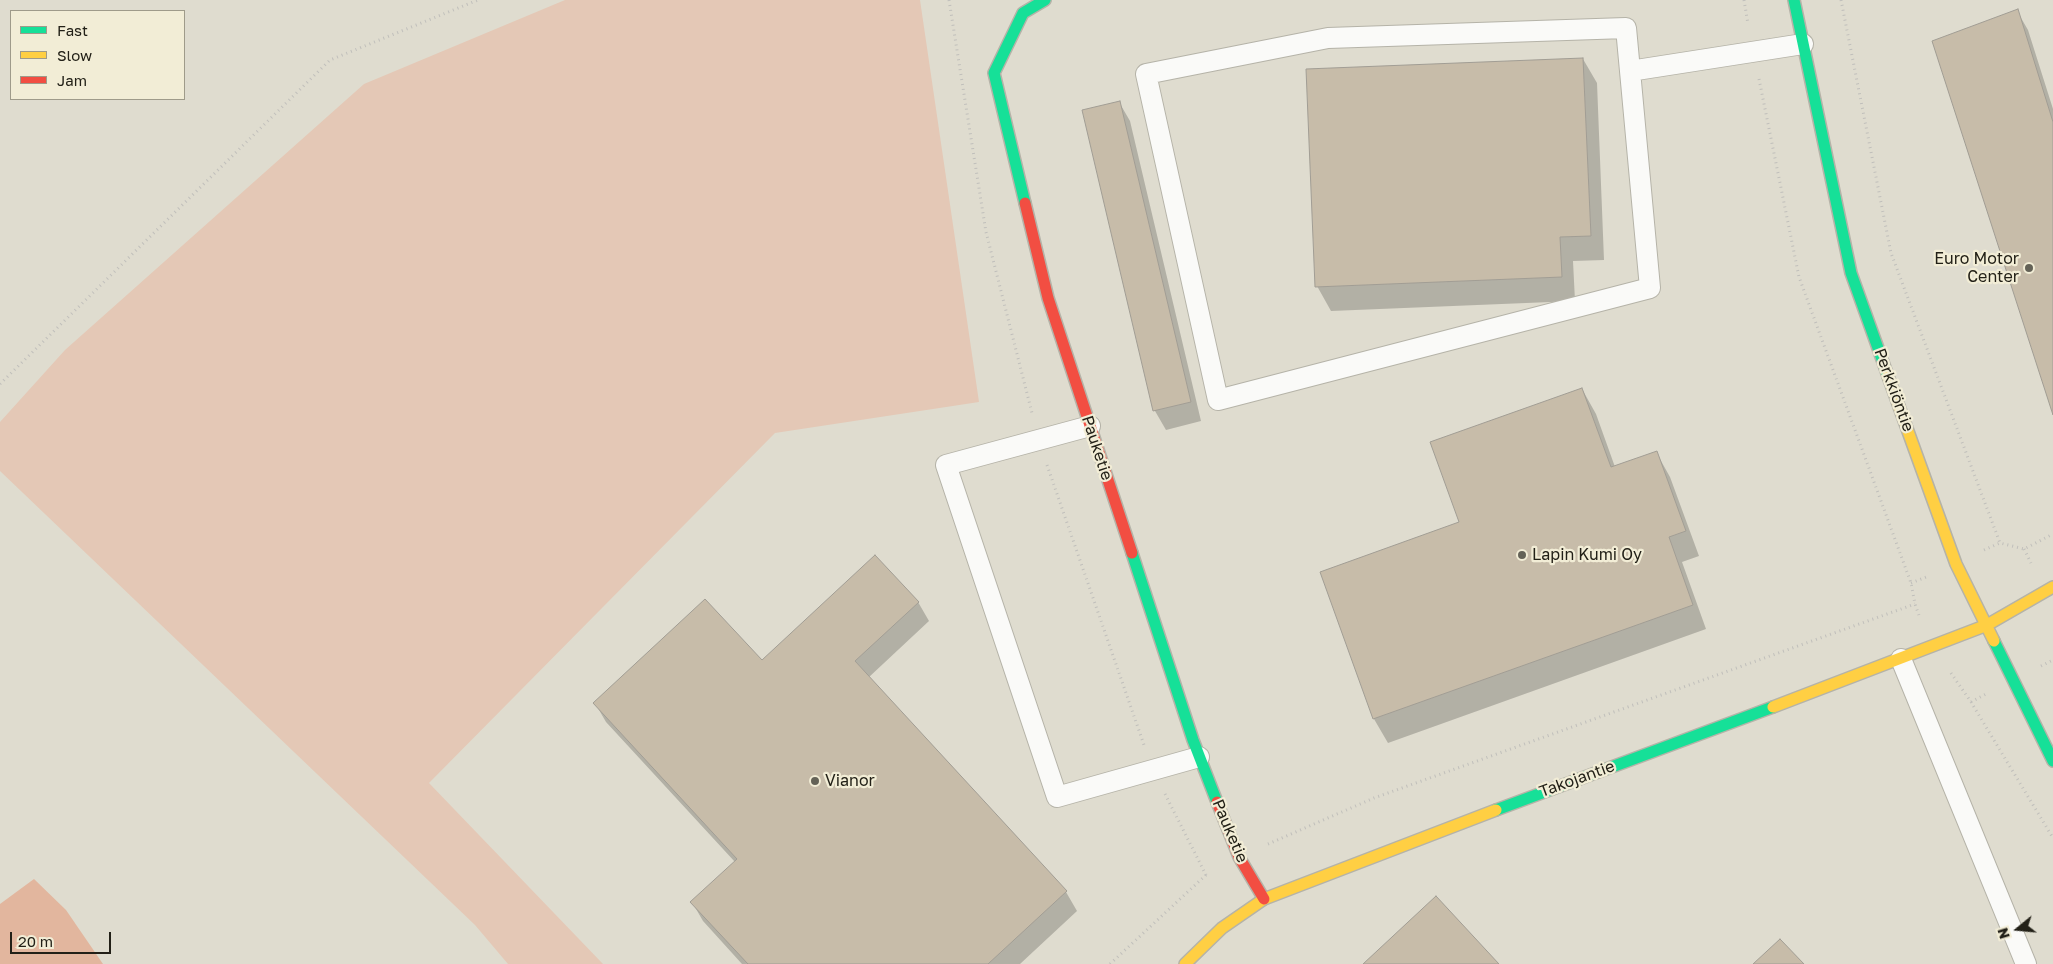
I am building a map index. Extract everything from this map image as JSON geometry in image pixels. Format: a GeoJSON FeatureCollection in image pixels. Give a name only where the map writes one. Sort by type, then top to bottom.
{"type":"FeatureCollection","features":[{"type":"Feature","properties":{"kind":"street","name":"Pauketie"},"geometry":{"type":"LineString","coordinates":[[1044,0],[1024,13],[994,73],[1048,298],[1200,758],[1239,857],[1264,899]]}},
{"type":"Feature","properties":{"kind":"street","name":"Perkkiöntie"},"geometry":{"type":"LineString","coordinates":[[1794,0],[1851,273],[1956,564],[2053,761]]}},
{"type":"Feature","properties":{"kind":"street","name":"Takojantie"},"geometry":{"type":"LineString","coordinates":[[1185,964],[1222,928],[1264,899],[1396,847],[1933,647],[1987,625],[2053,587]]}},
{"type":"Feature","properties":{"kind":"lane"},"geometry":{"type":"LineString","coordinates":[[1626,28],[1630,71],[1650,288],[1218,400],[1146,74],[1328,38],[1626,28]]}},
{"type":"Feature","properties":{"kind":"lane"},"geometry":{"type":"LineString","coordinates":[[1630,71],[1803,44]]}},
{"type":"Feature","properties":{"kind":"lane"},"geometry":{"type":"LineString","coordinates":[[1090,426],[946,465],[1057,797],[1200,758]]}},
{"type":"Feature","properties":{"kind":"lane"},"geometry":{"type":"LineString","coordinates":[[1901,659],[2026,964]]}},
{"type":"Feature","properties":{"kind":"path"},"geometry":{"type":"LineString","coordinates":[[0,384],[330,60],[478,0]]}},
{"type":"Feature","properties":{"kind":"path"},"geometry":{"type":"LineString","coordinates":[[1744,0],[1799,277],[1911,584],[1915,604],[1933,647],[1971,702],[2053,838]]}},
{"type":"Feature","properties":{"kind":"path"},"geometry":{"type":"LineString","coordinates":[[1841,0],[1891,253],[2000,543],[2024,550],[2053,534]]}},
{"type":"Feature","properties":{"kind":"path"},"geometry":{"type":"LineString","coordinates":[[1110,964],[1206,875],[1239,857],[1374,798],[1915,604]]}},
{"type":"Feature","properties":{"kind":"shaded area"},"geometry":{"type":"Polygon","coordinates":[[[565,0],[920,0],[979,402],[775,433],[429,783],[603,964],[508,964],[475,925],[0,471],[0,422],[65,350],[364,84],[565,0]]]}},
{"type":"Feature","properties":{"kind":"shaded area"},"geometry":{"type":"Polygon","coordinates":[[[34,879],[66,910],[103,964],[0,964],[0,904],[34,879]]]}},
{"type":"Feature","properties":{"kind":"building","name":"Euro Motor Center"},"geometry":{"type":"Polygon","coordinates":[[[2018,9],[2053,122],[2053,415],[1932,41],[2018,9]]]}},
{"type":"Feature","properties":{"kind":"building"},"geometry":{"type":"Polygon","coordinates":[[[1583,58],[1591,236],[1560,237],[1562,277],[1315,287],[1306,69],[1583,58]]]}},
{"type":"Feature","properties":{"kind":"building"},"geometry":{"type":"Polygon","coordinates":[[[1120,101],[1191,402],[1153,411],[1082,110],[1120,101]]]}},
{"type":"Feature","properties":{"kind":"building","name":"Lapin Kumi Oy"},"geometry":{"type":"Polygon","coordinates":[[[1582,388],[1611,467],[1657,451],[1686,531],[1669,537],[1693,605],[1373,719],[1320,572],[1459,522],[1430,442],[1582,388]]]}},
{"type":"Feature","properties":{"kind":"building","name":"Vianor"},"geometry":{"type":"Polygon","coordinates":[[[875,555],[919,602],[855,661],[1067,891],[988,964],[748,964],[690,902],[737,859],[593,703],[705,599],[762,660],[875,555]]]}},
{"type":"Feature","properties":{"kind":"building"},"geometry":{"type":"Polygon","coordinates":[[[1436,896],[1499,964],[1363,964],[1436,896]]]}},
{"type":"Feature","properties":{"kind":"building"},"geometry":{"type":"Polygon","coordinates":[[[1780,939],[1804,964],[1753,964],[1780,939]]]}},
{"type":"Feature","properties":{"kind":"traffic: fast"},"geometry":{"type":"LineString","coordinates":[[1025,203],[994,73],[1023,13],[1045,0]]}},
{"type":"Feature","properties":{"kind":"traffic: fast"},"geometry":{"type":"LineString","coordinates":[[1794,0],[1851,273],[1888,376]]}},
{"type":"Feature","properties":{"kind":"traffic: fast"},"geometry":{"type":"LineString","coordinates":[[1132,553],[1193,740],[1217,802]]}},
{"type":"Feature","properties":{"kind":"traffic: fast"},"geometry":{"type":"LineString","coordinates":[[1994,641],[2053,761]]}},
{"type":"Feature","properties":{"kind":"traffic: fast"},"geometry":{"type":"LineString","coordinates":[[1496,810],[1773,707]]}},
{"type":"Feature","properties":{"kind":"traffic: slow"},"geometry":{"type":"LineString","coordinates":[[1888,376],[1956,564],[1994,641]]}},
{"type":"Feature","properties":{"kind":"traffic: slow"},"geometry":{"type":"LineString","coordinates":[[1773,707],[1987,625],[2053,587]]}},
{"type":"Feature","properties":{"kind":"traffic: slow"},"geometry":{"type":"LineString","coordinates":[[1185,964],[1222,928],[1264,899],[1496,810]]}},
{"type":"Feature","properties":{"kind":"traffic: jam"},"geometry":{"type":"LineString","coordinates":[[1025,203],[1048,298],[1132,553]]}},
{"type":"Feature","properties":{"kind":"traffic: jam"},"geometry":{"type":"LineString","coordinates":[[1217,802],[1239,857],[1264,899]]}},
{"type":"Feature","properties":{"kind":"place","name":"Euro Motor Center"},"geometry":{"type":"Point","coordinates":[2029,268]}},
{"type":"Feature","properties":{"kind":"place","name":"Lapin Kumi Oy"},"geometry":{"type":"Point","coordinates":[1522,555]}},
{"type":"Feature","properties":{"kind":"place","name":"Vianor"},"geometry":{"type":"Point","coordinates":[815,781]}}]}
